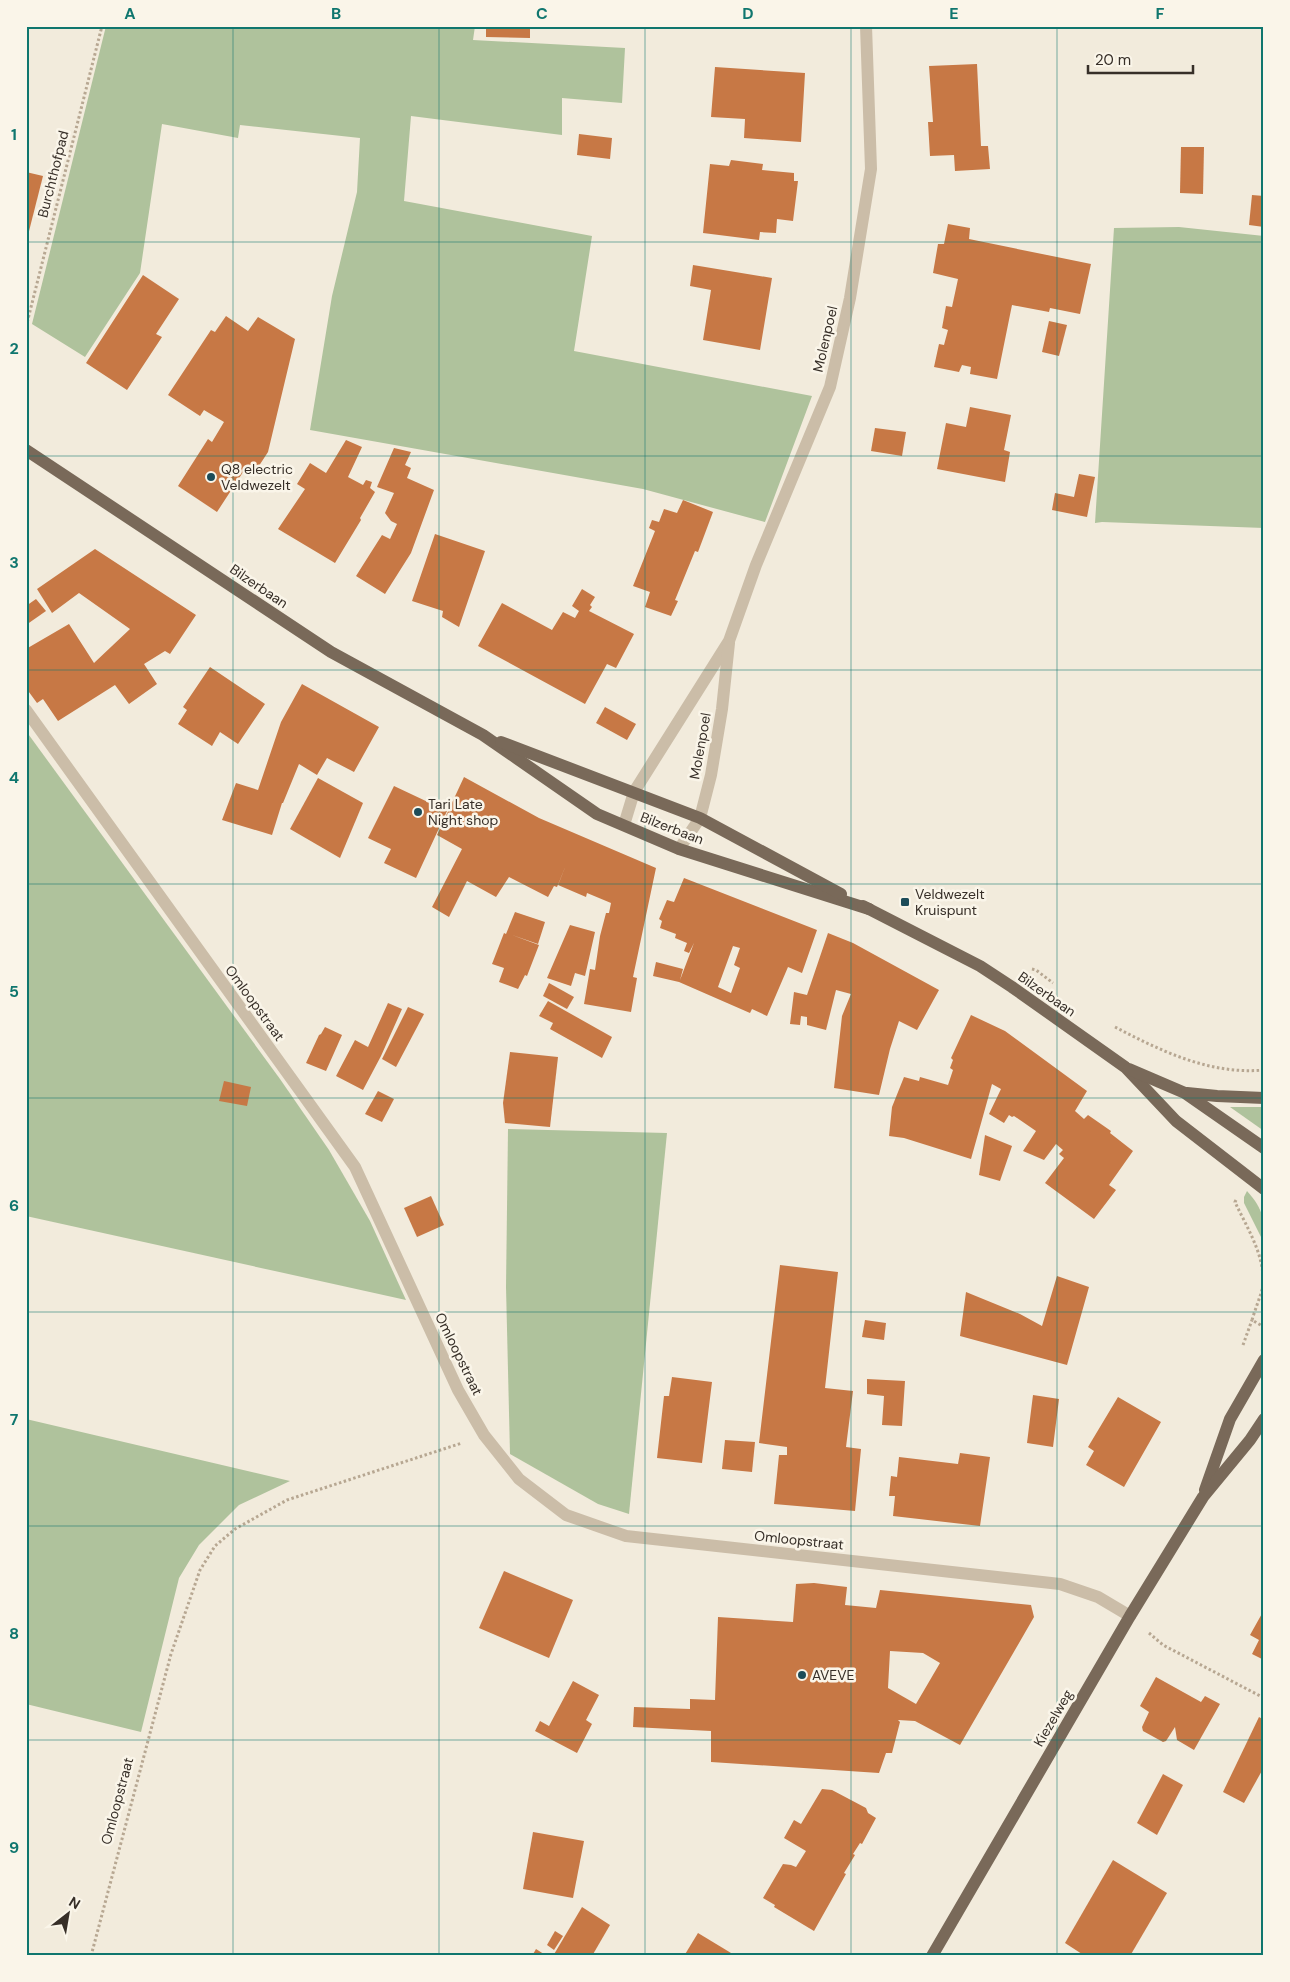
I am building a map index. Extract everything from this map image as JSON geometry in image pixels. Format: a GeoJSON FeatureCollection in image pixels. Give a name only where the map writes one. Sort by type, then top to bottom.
{"type":"FeatureCollection","features":[{"type":"Feature","properties":{"kind":"main road","name":"Bilzerbaan"},"geometry":{"type":"LineString","coordinates":[[26,450],[331,652],[483,735],[597,814],[679,849],[869,909]]}},
{"type":"Feature","properties":{"kind":"main road","name":"Bilzerbaan"},"geometry":{"type":"LineString","coordinates":[[483,735],[700,818],[980,966],[1125,1067],[1176,1121],[1264,1189]]}},
{"type":"Feature","properties":{"kind":"main road","name":"Bilzerbaan"},"geometry":{"type":"LineString","coordinates":[[1125,1067],[1185,1092],[1264,1148]]}},
{"type":"Feature","properties":{"kind":"main road"},"geometry":{"type":"LineString","coordinates":[[1185,1092],[1217,1096],[1264,1098]]}},
{"type":"Feature","properties":{"kind":"main road","name":"Kiezelweg"},"geometry":{"type":"LineString","coordinates":[[1203,1497],[1230,1420],[1264,1360]]}},
{"type":"Feature","properties":{"kind":"main road","name":"Kiezelweg"},"geometry":{"type":"LineString","coordinates":[[932,1956],[1130,1616],[1203,1497],[1250,1440],[1264,1419]]}},
{"type":"Feature","properties":{"kind":"street","name":"Molenpoel"},"geometry":{"type":"LineString","coordinates":[[624,825],[634,792],[729,641],[756,565],[830,387],[850,298],[871,170],[866,26]]}},
{"type":"Feature","properties":{"kind":"street","name":"Molenpoel"},"geometry":{"type":"LineString","coordinates":[[679,849],[700,818],[711,774],[722,709],[729,641]]}},
{"type":"Feature","properties":{"kind":"street","name":"Omloopstraat"},"geometry":{"type":"LineString","coordinates":[[26,710],[355,1167],[458,1390],[484,1436],[519,1480],[566,1515],[626,1536],[1060,1584],[1098,1597],[1130,1616]]}},
{"type":"Feature","properties":{"kind":"path","name":"Burchthofpad"},"geometry":{"type":"LineString","coordinates":[[26,327],[102,26]]}},
{"type":"Feature","properties":{"kind":"path"},"geometry":{"type":"LineString","coordinates":[[1026,969],[1036,970],[1054,983]]}},
{"type":"Feature","properties":{"kind":"path"},"geometry":{"type":"LineString","coordinates":[[1111,1025],[1148,1044],[1182,1058],[1218,1068],[1264,1070]]}},
{"type":"Feature","properties":{"kind":"path"},"geometry":{"type":"LineString","coordinates":[[1249,1177],[1235,1202],[1258,1248],[1262,1289],[1252,1320],[1264,1327]]}},
{"type":"Feature","properties":{"kind":"path","name":"Omloopstraat"},"geometry":{"type":"LineString","coordinates":[[91,1956],[171,1654],[200,1570],[214,1546],[234,1529],[287,1500],[484,1436]]}},
{"type":"Feature","properties":{"kind":"path"},"geometry":{"type":"LineString","coordinates":[[1130,1616],[1163,1645],[1264,1698]]}},
{"type":"Feature","properties":{"kind":"green space"},"geometry":{"type":"Polygon","coordinates":[[[106,26],[475,26],[473,40],[625,48],[622,103],[562,98],[562,135],[411,116],[404,201],[592,236],[574,351],[812,396],[765,522],[643,489],[310,430],[332,296],[357,192],[360,138],[240,125],[238,138],[162,124],[140,273],[85,357],[32,324],[106,26]]]}},
{"type":"Feature","properties":{"kind":"green space"},"geometry":{"type":"Polygon","coordinates":[[[1179,227],[1264,236],[1264,528],[1095,523],[1114,228],[1179,227]]]}},
{"type":"Feature","properties":{"kind":"green space"},"geometry":{"type":"Polygon","coordinates":[[[26,731],[280,1079],[329,1150],[370,1221],[406,1300],[26,1216],[26,731]]]}},
{"type":"Feature","properties":{"kind":"green space"},"geometry":{"type":"Polygon","coordinates":[[[1230,1107],[1264,1107],[1264,1131],[1230,1107]]]}},
{"type":"Feature","properties":{"kind":"green space"},"geometry":{"type":"Polygon","coordinates":[[[508,1129],[667,1133],[629,1514],[598,1504],[510,1454],[506,1287],[508,1129]]]}},
{"type":"Feature","properties":{"kind":"green space"},"geometry":{"type":"Polygon","coordinates":[[[1247,1191],[1257,1204],[1262,1215],[1264,1243],[1244,1203],[1247,1191]]]}},
{"type":"Feature","properties":{"kind":"green space"},"geometry":{"type":"Polygon","coordinates":[[[26,1419],[290,1481],[239,1505],[199,1545],[179,1578],[141,1732],[26,1704],[26,1419]]]}},
{"type":"Feature","properties":{"kind":"building"},"geometry":{"type":"Polygon","coordinates":[[[486,26],[530,26],[530,38],[486,37],[486,26]]]}},
{"type":"Feature","properties":{"kind":"building"},"geometry":{"type":"Polygon","coordinates":[[[977,64],[981,146],[988,146],[990,169],[955,171],[954,155],[930,156],[928,122],[933,122],[929,66],[977,64]]]}},
{"type":"Feature","properties":{"kind":"building"},"geometry":{"type":"Polygon","coordinates":[[[715,67],[805,73],[801,142],[744,138],[745,119],[711,117],[715,67]]]}},
{"type":"Feature","properties":{"kind":"building"},"geometry":{"type":"Polygon","coordinates":[[[579,134],[612,138],[610,159],[577,155],[579,134]]]}},
{"type":"Feature","properties":{"kind":"building"},"geometry":{"type":"Polygon","coordinates":[[[1181,147],[1204,147],[1203,194],[1180,193],[1181,147]]]}},
{"type":"Feature","properties":{"kind":"building"},"geometry":{"type":"Polygon","coordinates":[[[731,160],[763,164],[762,170],[794,173],[794,181],[798,181],[793,221],[777,219],[776,233],[760,232],[759,240],[703,233],[710,164],[729,166],[731,160]]]}},
{"type":"Feature","properties":{"kind":"building"},"geometry":{"type":"Polygon","coordinates":[[[26,172],[43,176],[27,239],[26,239],[26,172]]]}},
{"type":"Feature","properties":{"kind":"building"},"geometry":{"type":"Polygon","coordinates":[[[1252,195],[1264,196],[1264,227],[1249,225],[1252,195]]]}},
{"type":"Feature","properties":{"kind":"building"},"geometry":{"type":"Polygon","coordinates":[[[948,224],[970,228],[969,239],[1091,264],[1080,314],[1050,308],[1049,312],[1012,305],[997,379],[970,374],[971,367],[962,365],[959,372],[934,367],[939,344],[944,345],[948,330],[942,328],[946,306],[952,307],[958,279],[933,273],[938,244],[944,244],[948,224]]]}},
{"type":"Feature","properties":{"kind":"building"},"geometry":{"type":"Polygon","coordinates":[[[693,265],[772,278],[760,350],[703,340],[711,290],[690,286],[693,265]]]}},
{"type":"Feature","properties":{"kind":"building"},"geometry":{"type":"Polygon","coordinates":[[[143,275],[179,299],[156,334],[162,337],[127,390],[86,363],[143,275]]]}},
{"type":"Feature","properties":{"kind":"building"},"geometry":{"type":"Polygon","coordinates":[[[226,316],[248,331],[258,317],[295,339],[268,452],[253,475],[245,469],[217,512],[178,486],[208,439],[212,442],[224,422],[204,410],[200,416],[168,395],[211,330],[215,332],[226,316]]]}},
{"type":"Feature","properties":{"kind":"building"},"geometry":{"type":"Polygon","coordinates":[[[1049,321],[1067,325],[1059,356],[1042,352],[1049,321]]]}},
{"type":"Feature","properties":{"kind":"building"},"geometry":{"type":"Polygon","coordinates":[[[970,407],[1011,415],[1004,450],[1010,452],[1005,482],[937,469],[946,423],[966,427],[970,407]]]}},
{"type":"Feature","properties":{"kind":"building"},"geometry":{"type":"Polygon","coordinates":[[[875,428],[906,432],[902,456],[871,451],[875,428]]]}},
{"type":"Feature","properties":{"kind":"building"},"geometry":{"type":"Polygon","coordinates":[[[346,440],[362,447],[348,477],[363,485],[366,480],[372,482],[370,488],[375,492],[360,518],[361,520],[335,563],[278,529],[305,489],[297,484],[310,463],[326,473],[346,440]]]}},
{"type":"Feature","properties":{"kind":"building"},"geometry":{"type":"Polygon","coordinates":[[[394,448],[411,452],[405,465],[411,468],[407,478],[434,490],[411,553],[385,594],[356,576],[382,535],[390,539],[397,524],[391,521],[385,513],[394,493],[377,487],[394,448]]]}},
{"type":"Feature","properties":{"kind":"building"},"geometry":{"type":"Polygon","coordinates":[[[1079,474],[1095,477],[1087,517],[1052,510],[1055,493],[1074,497],[1079,474]]]}},
{"type":"Feature","properties":{"kind":"building"},"geometry":{"type":"Polygon","coordinates":[[[683,500],[713,512],[698,552],[695,551],[675,600],[678,601],[671,616],[645,607],[650,592],[633,586],[655,531],[649,528],[652,520],[659,522],[664,509],[677,513],[683,500]]]}},
{"type":"Feature","properties":{"kind":"building"},"geometry":{"type":"Polygon","coordinates":[[[435,534],[485,551],[459,627],[442,617],[443,611],[412,601],[435,534]]]}},
{"type":"Feature","properties":{"kind":"building"},"geometry":{"type":"Polygon","coordinates":[[[95,549],[196,615],[170,654],[165,651],[144,664],[157,684],[129,704],[115,685],[58,721],[43,699],[37,703],[26,688],[26,649],[69,624],[94,663],[130,629],[79,593],[52,613],[37,589],[95,549]]]}},
{"type":"Feature","properties":{"kind":"building"},"geometry":{"type":"Polygon","coordinates":[[[582,589],[595,597],[589,611],[634,634],[616,668],[607,664],[585,704],[478,646],[502,603],[552,630],[563,612],[575,618],[579,611],[572,606],[582,589]]]}},
{"type":"Feature","properties":{"kind":"building"},"geometry":{"type":"Polygon","coordinates":[[[36,599],[46,611],[26,625],[26,606],[36,599]]]}},
{"type":"Feature","properties":{"kind":"building"},"geometry":{"type":"Polygon","coordinates":[[[210,667],[265,704],[238,744],[220,732],[212,746],[178,724],[187,710],[183,707],[210,667]]]}},
{"type":"Feature","properties":{"kind":"building"},"geometry":{"type":"Polygon","coordinates":[[[302,684],[379,727],[354,772],[327,758],[317,775],[299,764],[282,803],[272,835],[222,820],[236,783],[258,790],[281,722],[302,684]]]}},
{"type":"Feature","properties":{"kind":"building"},"geometry":{"type":"Polygon","coordinates":[[[605,707],[636,724],[627,740],[596,723],[605,707]]]}},
{"type":"Feature","properties":{"kind":"building"},"geometry":{"type":"Polygon","coordinates":[[[464,777],[539,818],[656,868],[633,977],[637,978],[631,1012],[584,1004],[590,969],[595,970],[600,936],[606,913],[609,913],[611,903],[587,893],[586,897],[558,885],[566,865],[557,887],[554,886],[548,897],[509,877],[496,897],[467,881],[449,917],[432,907],[462,849],[437,835],[464,777]]]}},
{"type":"Feature","properties":{"kind":"building"},"geometry":{"type":"Polygon","coordinates":[[[318,778],[363,803],[340,858],[290,829],[318,778]]]}},
{"type":"Feature","properties":{"kind":"building"},"geometry":{"type":"Polygon","coordinates":[[[394,786],[447,811],[416,878],[384,863],[391,849],[368,838],[394,786]]]}},
{"type":"Feature","properties":{"kind":"building"},"geometry":{"type":"Polygon","coordinates":[[[684,878],[817,930],[802,973],[788,967],[767,1016],[752,1009],[750,1013],[679,982],[653,976],[656,962],[683,969],[680,980],[694,943],[689,953],[684,951],[687,943],[675,938],[676,934],[660,928],[662,921],[659,919],[667,900],[674,902],[684,878]],[[733,946],[718,987],[731,993],[740,968],[734,965],[740,948],[733,946]]]}},
{"type":"Feature","properties":{"kind":"building"},"geometry":{"type":"Polygon","coordinates":[[[515,912],[545,922],[538,944],[512,935],[539,945],[527,976],[525,975],[518,989],[499,982],[504,968],[492,964],[504,933],[506,934],[515,912]]]}},
{"type":"Feature","properties":{"kind":"building"},"geometry":{"type":"Polygon","coordinates":[[[570,925],[595,932],[585,976],[575,973],[571,986],[547,978],[570,925]]]}},
{"type":"Feature","properties":{"kind":"building"},"geometry":{"type":"Polygon","coordinates":[[[828,933],[853,943],[939,990],[917,1030],[899,1021],[879,1095],[834,1088],[842,1016],[851,994],[836,990],[826,1030],[807,1025],[807,1017],[801,1016],[800,1025],[790,1024],[794,992],[807,995],[828,933]]]}},
{"type":"Feature","properties":{"kind":"building"},"geometry":{"type":"Polygon","coordinates":[[[549,983],[574,997],[567,1009],[543,996],[549,983]]]}},
{"type":"Feature","properties":{"kind":"building"},"geometry":{"type":"Polygon","coordinates":[[[548,1001],[612,1037],[602,1058],[550,1029],[553,1023],[539,1016],[548,1001]]]}},
{"type":"Feature","properties":{"kind":"building"},"geometry":{"type":"Polygon","coordinates":[[[388,1003],[402,1009],[363,1090],[336,1076],[355,1040],[368,1047],[388,1003]]]}},
{"type":"Feature","properties":{"kind":"building"},"geometry":{"type":"Polygon","coordinates":[[[408,1007],[424,1014],[396,1067],[382,1059],[408,1007]]]}},
{"type":"Feature","properties":{"kind":"building"},"geometry":{"type":"Polygon","coordinates":[[[971,1015],[1005,1031],[1087,1091],[1075,1111],[1084,1119],[1088,1115],[1111,1131],[1110,1133],[1133,1151],[1109,1185],[1116,1190],[1094,1219],[1045,1183],[1064,1158],[1059,1154],[1063,1150],[1056,1144],[1044,1160],[1023,1151],[1036,1131],[1014,1116],[1009,1115],[1004,1123],[989,1114],[1001,1089],[992,1084],[971,1159],[904,1138],[889,1136],[892,1107],[904,1077],[919,1081],[920,1077],[948,1085],[953,1070],[950,1068],[953,1060],[951,1058],[971,1015]]]}},
{"type":"Feature","properties":{"kind":"building"},"geometry":{"type":"Polygon","coordinates":[[[325,1027],[342,1035],[326,1071],[306,1063],[319,1035],[325,1027]]]}},
{"type":"Feature","properties":{"kind":"building"},"geometry":{"type":"Polygon","coordinates":[[[510,1052],[558,1057],[550,1127],[505,1123],[503,1103],[510,1052]]]}},
{"type":"Feature","properties":{"kind":"building"},"geometry":{"type":"Polygon","coordinates":[[[224,1081],[251,1087],[247,1106],[219,1101],[224,1081]]]}},
{"type":"Feature","properties":{"kind":"building"},"geometry":{"type":"Polygon","coordinates":[[[378,1091],[394,1099],[382,1122],[365,1114],[378,1091]]]}},
{"type":"Feature","properties":{"kind":"building"},"geometry":{"type":"Polygon","coordinates":[[[985,1135],[1012,1146],[1000,1181],[979,1175],[985,1135]]]}},
{"type":"Feature","properties":{"kind":"building"},"geometry":{"type":"Polygon","coordinates":[[[431,1196],[444,1225],[417,1237],[404,1208],[431,1196]]]}},
{"type":"Feature","properties":{"kind":"building"},"geometry":{"type":"Polygon","coordinates":[[[780,1265],[838,1272],[825,1388],[853,1391],[846,1447],[861,1449],[855,1511],[774,1504],[779,1455],[787,1455],[787,1447],[759,1443],[780,1265]]]}},
{"type":"Feature","properties":{"kind":"building"},"geometry":{"type":"Polygon","coordinates":[[[1057,1276],[1089,1287],[1067,1365],[960,1336],[966,1292],[1020,1314],[1042,1326],[1057,1276]]]}},
{"type":"Feature","properties":{"kind":"building"},"geometry":{"type":"Polygon","coordinates":[[[865,1320],[886,1323],[884,1340],[862,1337],[865,1320]]]}},
{"type":"Feature","properties":{"kind":"building"},"geometry":{"type":"Polygon","coordinates":[[[672,1377],[712,1382],[702,1463],[657,1458],[664,1396],[669,1396],[672,1377]]]}},
{"type":"Feature","properties":{"kind":"building"},"geometry":{"type":"Polygon","coordinates":[[[867,1379],[905,1381],[902,1426],[882,1425],[884,1396],[867,1394],[867,1379]]]}},
{"type":"Feature","properties":{"kind":"building"},"geometry":{"type":"Polygon","coordinates":[[[1033,1395],[1059,1399],[1053,1447],[1027,1443],[1033,1395]]]}},
{"type":"Feature","properties":{"kind":"building"},"geometry":{"type":"Polygon","coordinates":[[[1118,1397],[1161,1422],[1124,1487],[1086,1465],[1094,1451],[1088,1447],[1118,1397]]]}},
{"type":"Feature","properties":{"kind":"building"},"geometry":{"type":"Polygon","coordinates":[[[725,1440],[755,1442],[752,1472],[722,1469],[725,1440]]]}},
{"type":"Feature","properties":{"kind":"building"},"geometry":{"type":"Polygon","coordinates":[[[960,1453],[990,1457],[980,1526],[893,1516],[895,1496],[889,1496],[891,1476],[897,1477],[899,1457],[958,1464],[960,1453]]]}},
{"type":"Feature","properties":{"kind":"building"},"geometry":{"type":"Polygon","coordinates":[[[504,1571],[573,1600],[549,1658],[479,1628],[504,1571]]]}},
{"type":"Feature","properties":{"kind":"building","name":"AVEVE"},"geometry":{"type":"Polygon","coordinates":[[[814,1583],[847,1587],[845,1605],[876,1608],[880,1590],[1031,1605],[1034,1617],[960,1745],[915,1721],[898,1720],[900,1722],[892,1753],[886,1753],[879,1773],[711,1762],[711,1731],[633,1727],[634,1707],[690,1709],[690,1699],[715,1700],[718,1617],[793,1622],[796,1584],[814,1583]],[[890,1651],[888,1688],[916,1704],[940,1663],[923,1653],[890,1651]]]}},
{"type":"Feature","properties":{"kind":"building"},"geometry":{"type":"Polygon","coordinates":[[[1264,1610],[1264,1660],[1252,1654],[1259,1640],[1250,1635],[1264,1610]]]}},
{"type":"Feature","properties":{"kind":"building"},"geometry":{"type":"Polygon","coordinates":[[[1156,1677],[1201,1702],[1205,1696],[1220,1704],[1194,1750],[1177,1740],[1175,1727],[1166,1741],[1163,1742],[1143,1731],[1142,1727],[1149,1712],[1140,1706],[1156,1677]]]}},
{"type":"Feature","properties":{"kind":"building"},"geometry":{"type":"Polygon","coordinates":[[[573,1681],[599,1695],[586,1720],[592,1724],[577,1753],[535,1731],[540,1721],[549,1726],[573,1681]]]}},
{"type":"Feature","properties":{"kind":"building"},"geometry":{"type":"Polygon","coordinates":[[[1259,1717],[1264,1720],[1264,1767],[1244,1803],[1223,1792],[1259,1717]]]}},
{"type":"Feature","properties":{"kind":"building"},"geometry":{"type":"Polygon","coordinates":[[[1163,1774],[1183,1785],[1157,1835],[1137,1823],[1163,1774]]]}},
{"type":"Feature","properties":{"kind":"building"},"geometry":{"type":"Polygon","coordinates":[[[822,1789],[832,1790],[866,1808],[868,1813],[876,1818],[862,1844],[860,1843],[853,1854],[855,1855],[844,1873],[846,1874],[814,1931],[774,1907],[775,1905],[763,1898],[783,1864],[796,1867],[806,1851],[784,1838],[794,1820],[801,1824],[822,1789]]]}},
{"type":"Feature","properties":{"kind":"building"},"geometry":{"type":"Polygon","coordinates":[[[533,1832],[584,1841],[573,1898],[523,1889],[533,1832]]]}},
{"type":"Feature","properties":{"kind":"building"},"geometry":{"type":"Polygon","coordinates":[[[1113,1860],[1167,1893],[1130,1956],[1085,1956],[1065,1943],[1113,1860]]]}},
{"type":"Feature","properties":{"kind":"building"},"geometry":{"type":"Polygon","coordinates":[[[582,1907],[610,1925],[592,1956],[553,1956],[582,1907]]]}},
{"type":"Feature","properties":{"kind":"building"},"geometry":{"type":"Polygon","coordinates":[[[555,1931],[563,1936],[554,1950],[547,1945],[555,1931]]]}},
{"type":"Feature","properties":{"kind":"building"},"geometry":{"type":"Polygon","coordinates":[[[698,1933],[736,1956],[684,1956],[698,1933]]]}},
{"type":"Feature","properties":{"kind":"building"},"geometry":{"type":"Polygon","coordinates":[[[536,1949],[547,1956],[532,1956],[536,1949]]]}},
{"type":"Feature","properties":{"kind":"place","name":"Q8 electric Veldwezelt"},"geometry":{"type":"Point","coordinates":[211,477]}},
{"type":"Feature","properties":{"kind":"place","name":"Tari Late Night shop"},"geometry":{"type":"Point","coordinates":[418,812]}},
{"type":"Feature","properties":{"kind":"place","name":"Veldwezelt Kruispunt"},"geometry":{"type":"Point","coordinates":[905,902]}},
{"type":"Feature","properties":{"kind":"place","name":"AVEVE"},"geometry":{"type":"Point","coordinates":[802,1675]}}]}
